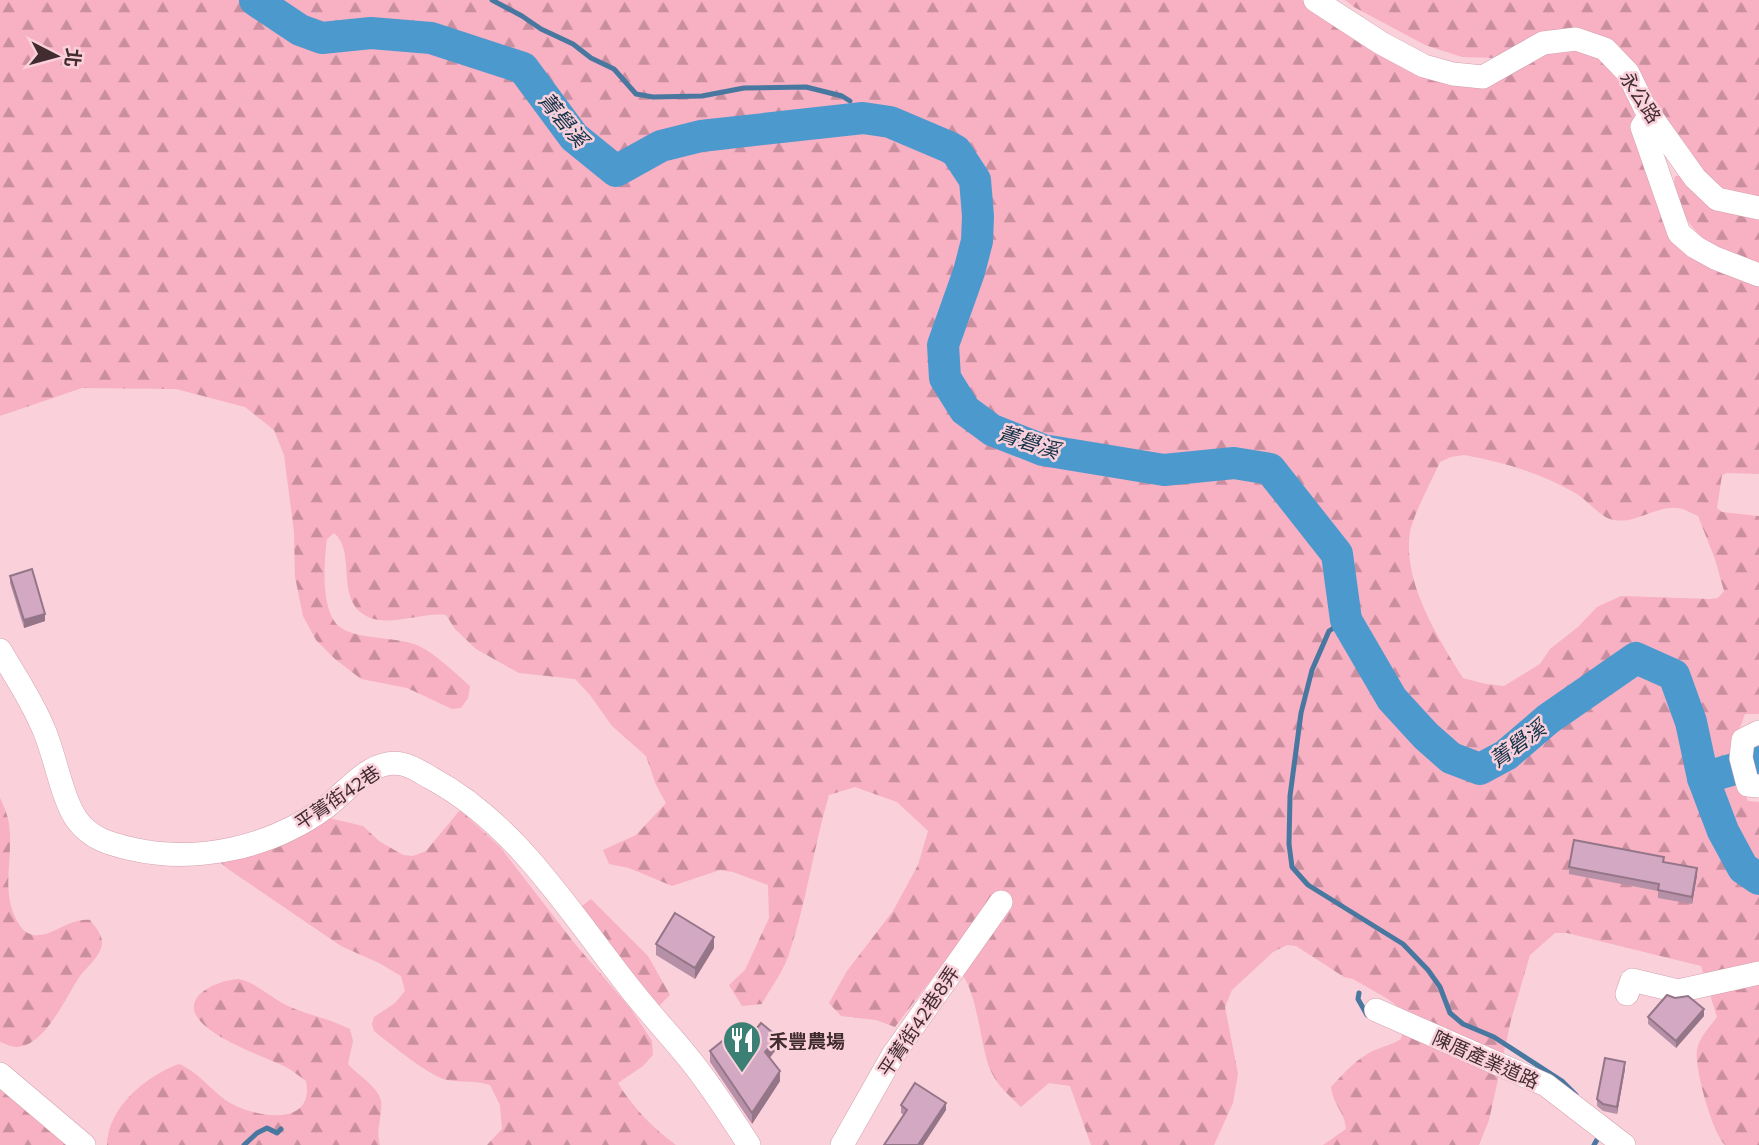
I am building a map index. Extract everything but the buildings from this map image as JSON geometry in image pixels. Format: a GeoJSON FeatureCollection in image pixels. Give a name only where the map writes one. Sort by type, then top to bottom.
{"type":"FeatureCollection","features":[{"type":"Feature","properties":{"kind":"street","name":"永公路"},"geometry":{"type":"LineString","coordinates":[[1315,0],[1381,43],[1424,66],[1453,74],[1483,77],[1544,43],[1576,39],[1605,49],[1628,73],[1650,115],[1695,178],[1717,199],[1759,208]]}},
{"type":"Feature","properties":{"kind":"street"},"geometry":{"type":"LineString","coordinates":[[1650,115],[1643,127],[1679,233],[1714,258],[1759,275]]}},
{"type":"Feature","properties":{"kind":"street","name":"平菁街42巷"},"geometry":{"type":"LineString","coordinates":[[0,650],[44,728],[76,819],[91,836],[116,846],[159,855],[191,855],[233,849],[300,825],[374,768],[390,762],[406,764],[450,788],[482,811],[541,874],[691,1062],[741,1142]]}},
{"type":"Feature","properties":{"kind":"street"},"geometry":{"type":"LineString","coordinates":[[1748,772],[1743,740],[1759,732]]}},
{"type":"Feature","properties":{"kind":"street","name":"平菁街42巷8弄"},"geometry":{"type":"LineString","coordinates":[[842,1145],[892,1055],[1001,902]]}},
{"type":"Feature","properties":{"kind":"street"},"geometry":{"type":"LineString","coordinates":[[1627,994],[1632,980],[1678,990],[1759,973]]}},
{"type":"Feature","properties":{"kind":"street","name":"陳厝產業道路"},"geometry":{"type":"LineString","coordinates":[[1376,1010],[1546,1086],[1624,1145]]}},
{"type":"Feature","properties":{"kind":"street"},"geometry":{"type":"LineString","coordinates":[[0,1074],[84,1145]]}},
{"type":"Feature","properties":{"kind":"green space"},"geometry":{"type":"Polygon","coordinates":[[[0,0],[1308,0],[1449,79],[1567,45],[1595,50],[1626,80],[1648,172],[1676,233],[1759,281],[1759,474],[1722,475],[1717,508],[1722,512],[1759,516],[1759,714],[1745,714],[1735,741],[1740,782],[1748,801],[1759,802],[1759,1145],[1725,1145],[1705,1099],[1698,1070],[1697,1050],[1702,1036],[1717,1017],[1701,966],[1567,933],[1555,933],[1530,955],[1511,1020],[1489,1120],[1479,1145],[1323,1145],[1346,1129],[1331,1087],[1362,1057],[1401,1039],[1406,1013],[1388,999],[1353,979],[1344,977],[1296,946],[1287,945],[1273,952],[1232,990],[1225,1007],[1238,1074],[1233,1103],[1214,1145],[1091,1145],[1070,1086],[1049,1083],[1021,1107],[1000,1085],[987,1059],[970,989],[955,969],[943,964],[895,1027],[876,1020],[841,1016],[829,1003],[847,971],[893,911],[918,865],[928,831],[897,802],[855,787],[829,795],[788,957],[762,1004],[742,1006],[729,985],[745,970],[769,918],[768,885],[720,870],[672,886],[629,868],[609,864],[603,850],[636,835],[666,803],[656,785],[646,756],[612,726],[575,679],[519,673],[476,649],[455,629],[446,615],[379,620],[359,611],[349,593],[344,550],[334,533],[327,539],[325,586],[329,610],[334,620],[340,627],[352,633],[402,641],[428,651],[470,686],[468,698],[461,708],[452,709],[407,688],[361,679],[316,640],[303,616],[295,577],[294,532],[284,455],[274,430],[245,407],[176,389],[82,388],[0,416],[0,0]],[[1464,455],[1440,462],[1412,525],[1409,551],[1411,570],[1424,608],[1463,678],[1504,686],[1540,664],[1550,649],[1578,627],[1597,607],[1621,596],[1710,599],[1718,598],[1724,591],[1698,516],[1674,508],[1628,520],[1610,519],[1579,496],[1549,480],[1521,469],[1464,455]]]}},
{"type":"Feature","properties":{"kind":"green space"},"geometry":{"type":"Polygon","coordinates":[[[1345,0],[1759,0],[1759,199],[1729,195],[1702,174],[1691,152],[1615,47],[1494,58],[1462,57],[1425,45],[1345,0]]]}},
{"type":"Feature","properties":{"kind":"green space"},"geometry":{"type":"Polygon","coordinates":[[[1675,176],[1682,176],[1759,216],[1759,269],[1723,251],[1692,227],[1679,203],[1675,176]]]}},
{"type":"Feature","properties":{"kind":"green space"},"geometry":{"type":"Polygon","coordinates":[[[0,798],[9,824],[9,898],[20,926],[25,932],[40,935],[74,922],[90,920],[102,941],[101,949],[80,976],[54,1019],[36,1039],[27,1045],[16,1047],[0,1042],[0,798]]]}},
{"type":"Feature","properties":{"kind":"green space"},"geometry":{"type":"Polygon","coordinates":[[[460,810],[500,847],[575,944],[631,1009],[652,1041],[653,1055],[643,1066],[618,1083],[644,1117],[676,1145],[487,1145],[502,1129],[500,1105],[490,1085],[439,1077],[374,1031],[374,1017],[395,1003],[405,991],[401,976],[341,946],[221,863],[220,858],[329,818],[363,826],[379,841],[403,855],[413,856],[426,851],[460,810]]]}},
{"type":"Feature","properties":{"kind":"green space"},"geometry":{"type":"Polygon","coordinates":[[[591,899],[648,956],[670,995],[657,1008],[578,909],[591,899]]]}},
{"type":"Feature","properties":{"kind":"green space"},"geometry":{"type":"Polygon","coordinates":[[[239,979],[288,1006],[350,1029],[353,1041],[348,1064],[372,1086],[381,1101],[378,1134],[380,1145],[107,1145],[114,1118],[131,1095],[154,1076],[179,1064],[194,1073],[225,1100],[243,1109],[282,1115],[302,1106],[306,1096],[306,1081],[284,1066],[224,1038],[198,1018],[194,1007],[199,995],[218,984],[239,979]]]}},
{"type":"Feature","properties":{"kind":"green space"},"geometry":{"type":"Polygon","coordinates":[[[0,1086],[67,1145],[0,1145],[0,1086]]]}},
{"type":"Feature","properties":{"kind":"waterway","name":"菁礐溪"},"geometry":{"type":"LineString","coordinates":[[255,0],[300,30],[322,38],[371,33],[431,38],[523,68],[574,137],[616,171],[661,146],[701,136],[863,118],[890,122],[956,151],[975,180],[978,216],[977,241],[969,272],[943,345],[945,378],[965,410],[992,430],[1043,450],[1164,470],[1234,463],[1270,469],[1337,554],[1346,620],[1392,699],[1426,736],[1451,758],[1480,769],[1506,755],[1548,719],[1636,658],[1674,675],[1691,722],[1703,778],[1723,831],[1743,868],[1759,879]]}},
{"type":"Feature","properties":{"kind":"waterway"},"geometry":{"type":"LineString","coordinates":[[492,0],[614,69],[636,94],[653,97],[702,96],[744,88],[806,87],[842,96],[850,101]]}},
{"type":"Feature","properties":{"kind":"waterway"},"geometry":{"type":"LineString","coordinates":[[862,108],[890,122]]}},
{"type":"Feature","properties":{"kind":"waterway"},"geometry":{"type":"LineString","coordinates":[[1346,620],[1329,631],[1312,670],[1301,713],[1290,796],[1289,844],[1292,867],[1308,885],[1403,944],[1428,970],[1440,987],[1450,1013],[1463,1024],[1494,1037],[1562,1081],[1576,1095]]}},
{"type":"Feature","properties":{"kind":"waterway"},"geometry":{"type":"LineString","coordinates":[[1703,778],[1759,762]]}},
{"type":"Feature","properties":{"kind":"waterway"},"geometry":{"type":"LineString","coordinates":[[1359,993],[1358,999],[1367,1015]]}},
{"type":"Feature","properties":{"kind":"waterway"},"geometry":{"type":"LineString","coordinates":[[244,1145],[267,1128],[277,1133],[281,1129]]}},
{"type":"Feature","properties":{"kind":"waterway"},"geometry":{"type":"LineString","coordinates":[[1594,1145],[1598,1138]]}},
{"type":"Feature","properties":{"kind":"place","name":"禾豐農場"},"geometry":{"type":"Point","coordinates":[742,1074]}}]}
